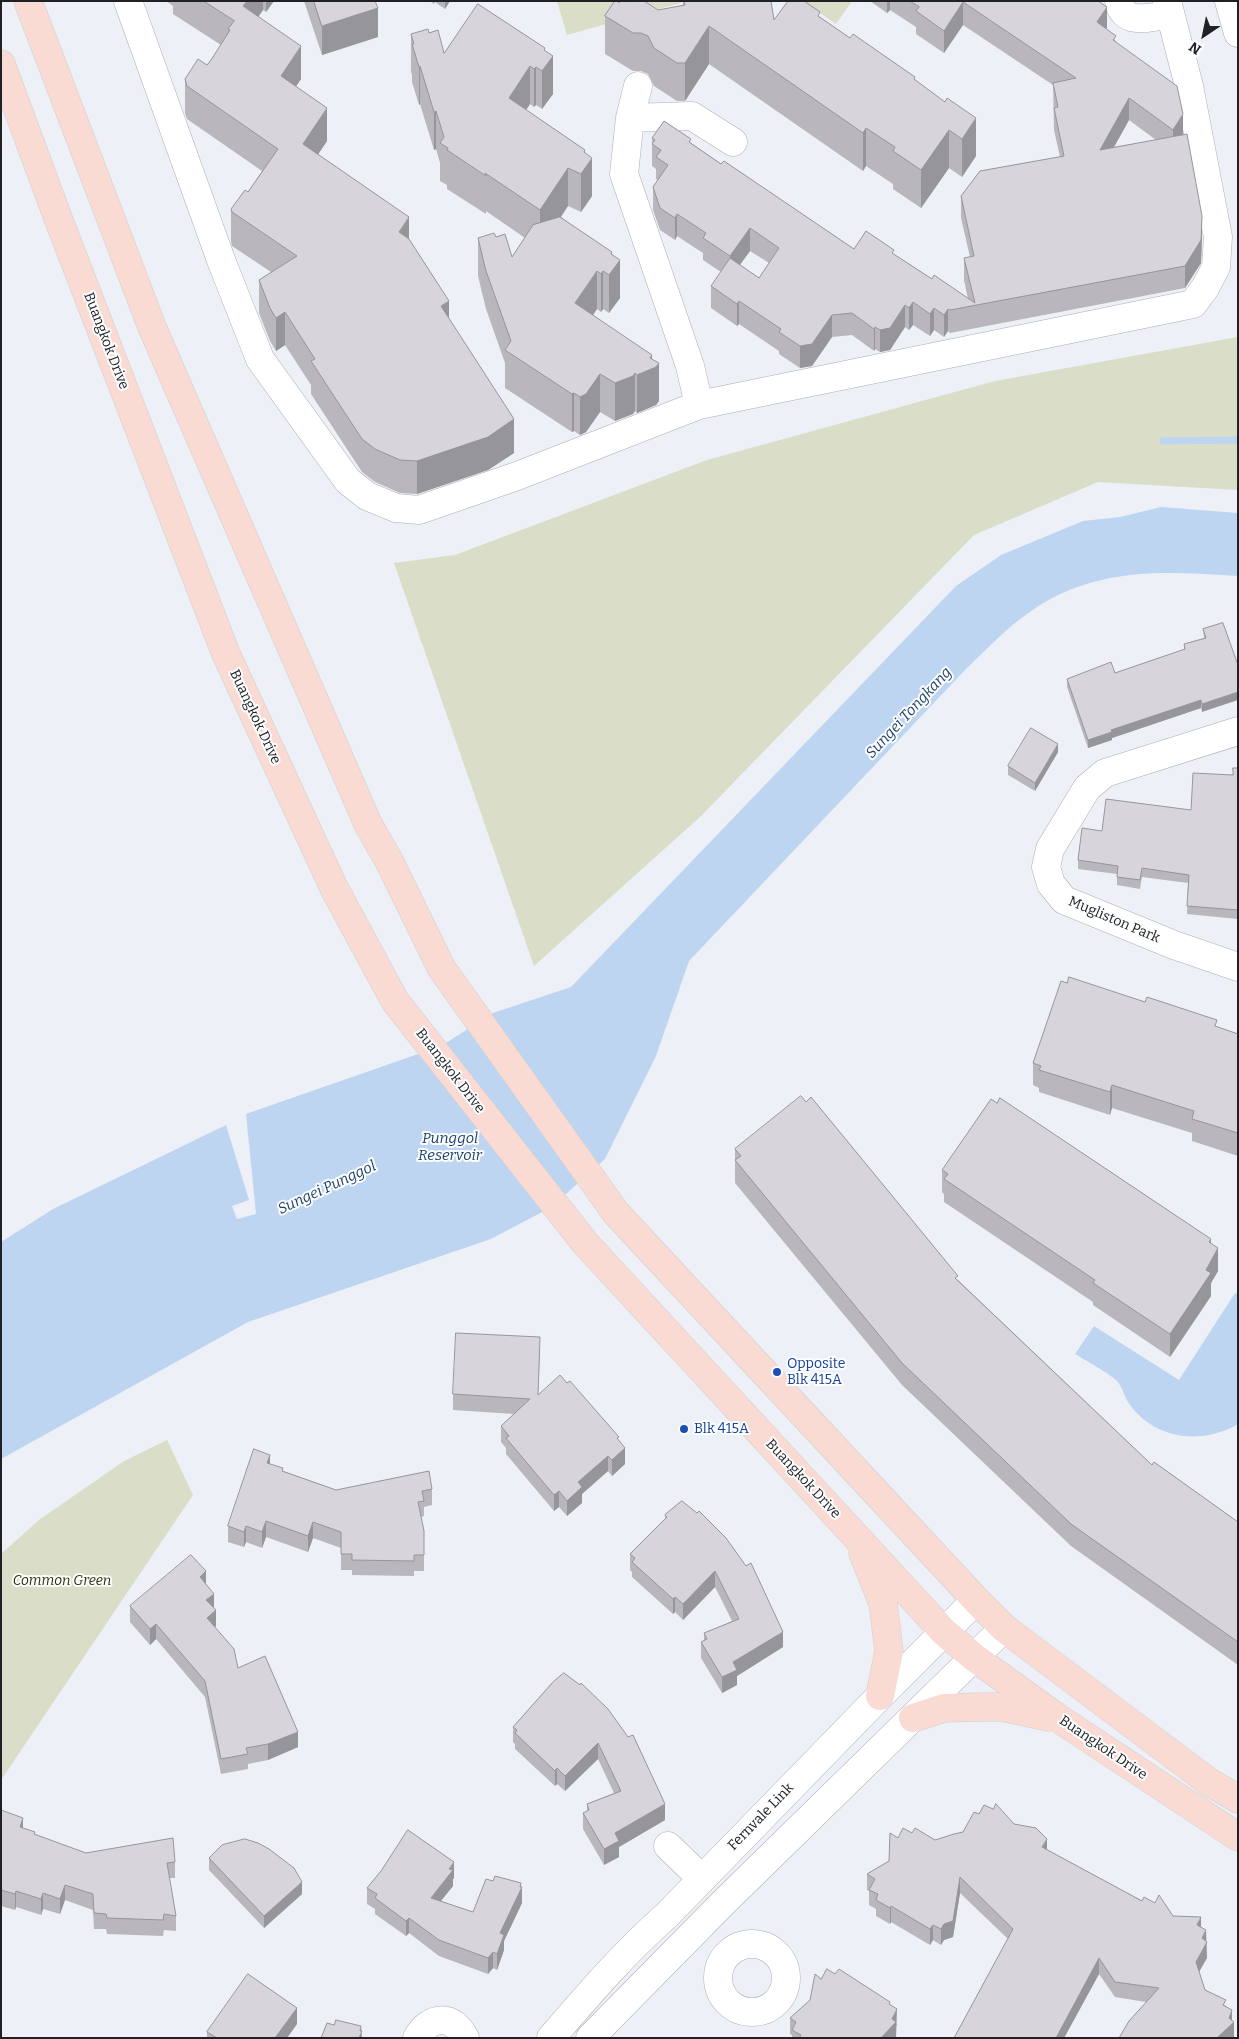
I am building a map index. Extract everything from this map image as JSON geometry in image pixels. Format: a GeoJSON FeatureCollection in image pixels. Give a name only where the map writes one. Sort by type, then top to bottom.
{"type":"FeatureCollection","features":[{"type":"Feature","properties":{"kind":"main road"},"geometry":{"type":"LineString","coordinates":[[28,1],[152,327],[368,824],[389,861],[442,969],[616,1213],[976,1600],[1004,1628],[1209,1782],[1238,1799]]}},
{"type":"Feature","properties":{"kind":"main road","name":"Buangkok Drive"},"geometry":{"type":"LineString","coordinates":[[1,64],[58,218],[226,654],[330,881],[395,1001],[585,1243],[944,1632],[975,1658],[1058,1718],[1238,1837]]}},
{"type":"Feature","properties":{"kind":"main road"},"geometry":{"type":"LineString","coordinates":[[857,1537],[883,1604],[888,1651],[880,1696]]}},
{"type":"Feature","properties":{"kind":"main road"},"geometry":{"type":"LineString","coordinates":[[913,1718],[944,1708],[1002,1707],[1058,1718]]}},
{"type":"Feature","properties":{"kind":"street"},"geometry":{"type":"LineString","coordinates":[[128,1],[221,260],[260,359],[348,481],[367,496],[396,508],[419,510],[517,476],[699,405],[1193,304],[1205,288],[1216,267],[1218,237],[1189,86],[1168,8],[1145,18],[1130,17],[1122,12],[1119,1]]}},
{"type":"Feature","properties":{"kind":"street"},"geometry":{"type":"LineString","coordinates":[[1229,1],[1238,34]]}},
{"type":"Feature","properties":{"kind":"street"},"geometry":{"type":"LineString","coordinates":[[638,86],[630,118],[624,174],[690,366],[699,405]]}},
{"type":"Feature","properties":{"kind":"street"},"geometry":{"type":"LineString","coordinates":[[630,118],[692,116],[733,142]]}},
{"type":"Feature","properties":{"kind":"street","name":"Mugliston Park"},"geometry":{"type":"LineString","coordinates":[[1238,731],[1106,773],[1087,788],[1050,850],[1046,867],[1051,884],[1064,900],[1174,946],[1238,967]]}},
{"type":"Feature","properties":{"kind":"street","name":"Fernvale Link"},"geometry":{"type":"LineString","coordinates":[[551,2038],[599,1982],[976,1600]]}},
{"type":"Feature","properties":{"kind":"street"},"geometry":{"type":"LineString","coordinates":[[590,2038],[1004,1628]]}},
{"type":"Feature","properties":{"kind":"street"},"geometry":{"type":"LineString","coordinates":[[668,1846],[701,1878]]}},
{"type":"Feature","properties":{"kind":"street"},"geometry":{"type":"LineString","coordinates":[[689,1938],[721,1962]]}},
{"type":"Feature","properties":{"kind":"street"},"geometry":{"type":"LineString","coordinates":[[417,2038],[423,2028],[433,2021],[446,2020],[457,2026],[465,2038]]}},
{"type":"Feature","properties":{"kind":"green space"},"geometry":{"type":"Polygon","coordinates":[[[557,1],[688,1],[567,35],[557,1]]]}},
{"type":"Feature","properties":{"kind":"green space"},"geometry":{"type":"Polygon","coordinates":[[[803,1],[852,1],[836,24],[803,1]]]}},
{"type":"Feature","properties":{"kind":"green space"},"geometry":{"type":"Polygon","coordinates":[[[1238,337],[1238,490],[1098,482],[974,535],[700,817],[534,966],[394,563],[455,555],[707,460],[995,381],[1238,337]]]}},
{"type":"Feature","properties":{"kind":"green space","name":"Common Green"},"geometry":{"type":"Polygon","coordinates":[[[167,1440],[193,1495],[1,1780],[1,1554],[39,1520],[124,1461],[167,1440]]]}},
{"type":"Feature","properties":{"kind":"water","name":"Punggol Reservoir"},"geometry":{"type":"Polygon","coordinates":[[[1161,507],[1238,513],[1238,576],[1158,573],[1132,575],[1082,585],[1058,595],[1034,609],[998,638],[965,670],[689,961],[656,1056],[605,1159],[566,1194],[544,1211],[491,1239],[248,1322],[1,1459],[1,1242],[53,1209],[226,1125],[249,1200],[232,1206],[237,1219],[256,1214],[246,1114],[441,1046],[493,1013],[571,987],[956,586],[1001,555],[1083,521],[1120,517],[1161,507]]]}},
{"type":"Feature","properties":{"kind":"water"},"geometry":{"type":"Polygon","coordinates":[[[1235,1293],[1238,1294],[1238,1424],[1224,1431],[1210,1435],[1180,1436],[1153,1426],[1130,1405],[1117,1381],[1075,1354],[1094,1326],[1179,1380],[1235,1293]]]}},
{"type":"Feature","properties":{"kind":"building"},"geometry":{"type":"Polygon","coordinates":[[[204,1],[247,1],[243,6],[301,46],[281,76],[327,108],[303,144],[409,217],[399,232],[409,239],[449,301],[441,306],[514,419],[488,437],[417,461],[400,460],[375,449],[362,439],[311,361],[315,359],[285,312],[276,318],[259,280],[297,256],[232,212],[231,209],[245,190],[248,192],[278,149],[187,86],[185,79],[198,59],[207,65],[234,21],[204,1]]]}},
{"type":"Feature","properties":{"kind":"building"},"geometry":{"type":"Polygon","coordinates":[[[314,1],[375,1],[378,8],[322,26],[314,1]]]}},
{"type":"Feature","properties":{"kind":"building"},"geometry":{"type":"Polygon","coordinates":[[[615,1],[619,3],[620,1],[644,1],[658,10],[685,5],[684,1],[771,1],[774,20],[788,1],[804,1],[820,12],[818,16],[850,38],[853,34],[915,77],[914,79],[945,102],[947,98],[976,118],[962,139],[949,130],[921,170],[893,151],[895,147],[866,128],[863,133],[709,26],[685,63],[677,63],[654,48],[648,36],[641,33],[633,33],[605,16],[615,1]]]}},
{"type":"Feature","properties":{"kind":"building"},"geometry":{"type":"Polygon","coordinates":[[[910,1],[1098,1],[1107,7],[1097,22],[1116,36],[1113,40],[1177,86],[1183,114],[1173,130],[1129,98],[1100,150],[1187,134],[1202,216],[1201,240],[1185,266],[948,309],[944,315],[934,308],[930,314],[913,302],[909,308],[905,305],[890,328],[880,330],[875,327],[874,329],[852,313],[832,315],[812,344],[800,346],[779,332],[781,329],[739,301],[737,304],[711,286],[730,258],[759,278],[779,248],[750,228],[730,256],[703,238],[706,233],[677,214],[675,218],[660,208],[653,187],[668,165],[656,157],[661,150],[652,144],[655,140],[652,138],[664,121],[691,139],[689,142],[721,164],[724,161],[854,249],[866,231],[894,250],[892,253],[932,279],[934,275],[975,303],[964,258],[974,256],[961,196],[980,171],[1064,156],[1054,108],[1058,107],[1053,83],[1076,78],[963,2],[944,31],[916,11],[919,7],[910,1]]]}},
{"type":"Feature","properties":{"kind":"building"},"geometry":{"type":"Polygon","coordinates":[[[478,4],[545,48],[544,50],[553,56],[542,71],[530,66],[509,98],[585,150],[584,152],[592,158],[581,174],[568,168],[540,210],[447,150],[448,148],[440,143],[444,137],[419,67],[411,34],[428,29],[429,33],[438,30],[444,53],[478,4]]]}},
{"type":"Feature","properties":{"kind":"building"},"geometry":{"type":"Polygon","coordinates":[[[560,217],[612,252],[611,254],[620,260],[609,275],[603,271],[601,274],[597,271],[575,303],[652,355],[650,358],[659,363],[656,367],[637,375],[635,373],[633,376],[615,383],[600,374],[586,394],[580,397],[574,393],[572,394],[505,350],[511,341],[486,271],[478,238],[494,233],[496,237],[505,234],[512,257],[533,225],[560,217]]]}},
{"type":"Feature","properties":{"kind":"building"},"geometry":{"type":"Polygon","coordinates":[[[1223,623],[1238,665],[1238,692],[1202,704],[1201,700],[1111,730],[1112,732],[1088,740],[1067,679],[1111,662],[1115,673],[1185,649],[1184,644],[1206,638],[1203,629],[1223,623]]]}},
{"type":"Feature","properties":{"kind":"building"},"geometry":{"type":"Polygon","coordinates":[[[1031,728],[1058,744],[1035,783],[1008,766],[1031,728]]]}},
{"type":"Feature","properties":{"kind":"building"},"geometry":{"type":"Polygon","coordinates":[[[1233,768],[1238,768],[1238,910],[1187,906],[1189,875],[1142,868],[1140,880],[1117,877],[1118,866],[1078,860],[1082,828],[1102,831],[1106,799],[1191,810],[1193,773],[1233,775],[1233,768]]]}},
{"type":"Feature","properties":{"kind":"building"},"geometry":{"type":"Polygon","coordinates":[[[1069,977],[1145,1002],[1147,997],[1217,1020],[1215,1026],[1238,1034],[1238,1133],[1192,1119],[1194,1111],[1112,1085],[1110,1092],[1039,1070],[1041,1066],[1033,1063],[1061,981],[1067,983],[1069,977]]]}},
{"type":"Feature","properties":{"kind":"building"},"geometry":{"type":"Polygon","coordinates":[[[801,1096],[806,1102],[811,1097],[958,1276],[955,1278],[1152,1465],[1154,1462],[1238,1522],[1238,1642],[1071,1524],[902,1363],[735,1160],[741,1156],[735,1149],[801,1096]]]}},
{"type":"Feature","properties":{"kind":"building"},"geometry":{"type":"Polygon","coordinates":[[[1000,1098],[1211,1239],[1209,1242],[1218,1248],[1206,1270],[1211,1273],[1170,1334],[1093,1283],[1095,1280],[944,1179],[948,1174],[942,1170],[991,1099],[997,1103],[1000,1098]]]}},
{"type":"Feature","properties":{"kind":"building"},"geometry":{"type":"Polygon","coordinates":[[[456,1333],[540,1337],[538,1395],[560,1375],[567,1383],[570,1381],[619,1437],[617,1438],[625,1448],[612,1460],[608,1456],[578,1482],[582,1487],[567,1501],[559,1491],[554,1495],[506,1438],[509,1436],[501,1426],[530,1399],[453,1394],[456,1333]]]}},
{"type":"Feature","properties":{"kind":"building"},"geometry":{"type":"Polygon","coordinates":[[[254,1449],[270,1455],[267,1463],[283,1468],[282,1471],[336,1490],[429,1471],[432,1489],[422,1491],[424,1501],[418,1502],[424,1531],[424,1555],[414,1555],[414,1561],[352,1560],[352,1554],[341,1554],[341,1532],[313,1522],[308,1536],[266,1521],[262,1532],[246,1526],[244,1532],[228,1526],[254,1449]]]}},
{"type":"Feature","properties":{"kind":"building"},"geometry":{"type":"Polygon","coordinates":[[[682,1501],[697,1513],[699,1511],[726,1538],[746,1566],[751,1563],[783,1632],[733,1662],[737,1670],[722,1677],[701,1642],[707,1639],[704,1633],[739,1619],[715,1571],[683,1604],[675,1597],[673,1599],[632,1562],[635,1558],[630,1554],[667,1517],[665,1515],[682,1501]]]}},
{"type":"Feature","properties":{"kind":"building"},"geometry":{"type":"Polygon","coordinates":[[[191,1555],[206,1571],[200,1577],[214,1594],[206,1600],[216,1610],[207,1618],[234,1649],[238,1668],[265,1656],[298,1732],[268,1744],[246,1748],[248,1754],[221,1759],[205,1681],[156,1624],[150,1629],[130,1606],[191,1555]]]}},
{"type":"Feature","properties":{"kind":"building"},"geometry":{"type":"Polygon","coordinates":[[[564,1673],[580,1685],[581,1683],[608,1709],[628,1737],[633,1735],[665,1804],[615,1833],[619,1841],[604,1849],[583,1813],[589,1810],[587,1804],[621,1791],[598,1743],[565,1776],[557,1768],[555,1771],[515,1733],[517,1730],[513,1727],[553,1682],[564,1673]]]}},
{"type":"Feature","properties":{"kind":"building"},"geometry":{"type":"Polygon","coordinates":[[[996,1804],[1014,1824],[1036,1828],[1047,1839],[1042,1847],[1142,1901],[1144,1897],[1155,1903],[1159,1895],[1173,1916],[1201,1917],[1197,1925],[1206,1930],[1202,1938],[1207,1942],[1196,1962],[1205,1990],[1226,2000],[1223,2005],[1232,2010],[1229,2018],[1234,2022],[1217,2038],[1119,2038],[1129,2021],[1159,1988],[1115,1982],[1099,1958],[1056,2038],[954,2038],[1013,1929],[960,1877],[953,1921],[944,1924],[941,1929],[933,1925],[930,1929],[891,1906],[890,1908],[876,1900],[878,1894],[869,1890],[875,1879],[867,1874],[889,1861],[890,1833],[898,1838],[903,1828],[912,1833],[915,1828],[935,1840],[963,1832],[974,1812],[979,1814],[984,1805],[993,1809],[996,1804]]]}},
{"type":"Feature","properties":{"kind":"building"},"geometry":{"type":"Polygon","coordinates":[[[1,1810],[23,1818],[20,1827],[86,1853],[173,1838],[175,1862],[167,1863],[176,1916],[164,1914],[163,1920],[107,1918],[106,1914],[94,1913],[93,1894],[65,1885],[60,1899],[43,1893],[41,1899],[16,1891],[15,1894],[1,1890],[1,1810]]]}},
{"type":"Feature","properties":{"kind":"building"},"geometry":{"type":"Polygon","coordinates":[[[408,1830],[454,1862],[449,1869],[453,1870],[431,1898],[473,1912],[486,1879],[493,1881],[495,1876],[521,1883],[520,1887],[522,1887],[500,1933],[504,1935],[497,1954],[493,1952],[488,1958],[439,1940],[409,1918],[406,1921],[375,1898],[377,1894],[367,1888],[381,1871],[408,1830]]]}},
{"type":"Feature","properties":{"kind":"building"},"geometry":{"type":"Polygon","coordinates":[[[245,1839],[269,1849],[294,1868],[302,1882],[264,1916],[209,1858],[222,1845],[245,1839]]]}},
{"type":"Feature","properties":{"kind":"building"},"geometry":{"type":"Polygon","coordinates":[[[827,1969],[835,1974],[839,1969],[890,2002],[889,2004],[897,2009],[892,2019],[896,2022],[881,2038],[799,2038],[801,2035],[792,2030],[796,2022],[790,2018],[810,2000],[815,1974],[821,1979],[827,1969]]]}},
{"type":"Feature","properties":{"kind":"building"},"geometry":{"type":"Polygon","coordinates":[[[248,1974],[297,2008],[275,2038],[217,2038],[207,2032],[248,1974]]]}},
{"type":"Feature","properties":{"kind":"building"},"geometry":{"type":"Polygon","coordinates":[[[336,2020],[361,2026],[360,2031],[362,2031],[359,2038],[321,2038],[327,2023],[334,2025],[336,2020]]]}},
{"type":"Feature","properties":{"kind":"waterway"},"geometry":{"type":"LineString","coordinates":[[1163,441],[1238,440]]}},
{"type":"Feature","properties":{"kind":"place","name":"Opposite Blk 415A"},"geometry":{"type":"Point","coordinates":[777,1372]}},
{"type":"Feature","properties":{"kind":"place","name":"Blk 415A"},"geometry":{"type":"Point","coordinates":[684,1429]}},
{"type":"Feature","properties":{"kind":"water label","name":"Sungei Tongkang"},"geometry":{"type":"Point","coordinates":[909,713]}},
{"type":"Feature","properties":{"kind":"water label","name":"Sungei Punggol"},"geometry":{"type":"Point","coordinates":[327,1188]}}]}
